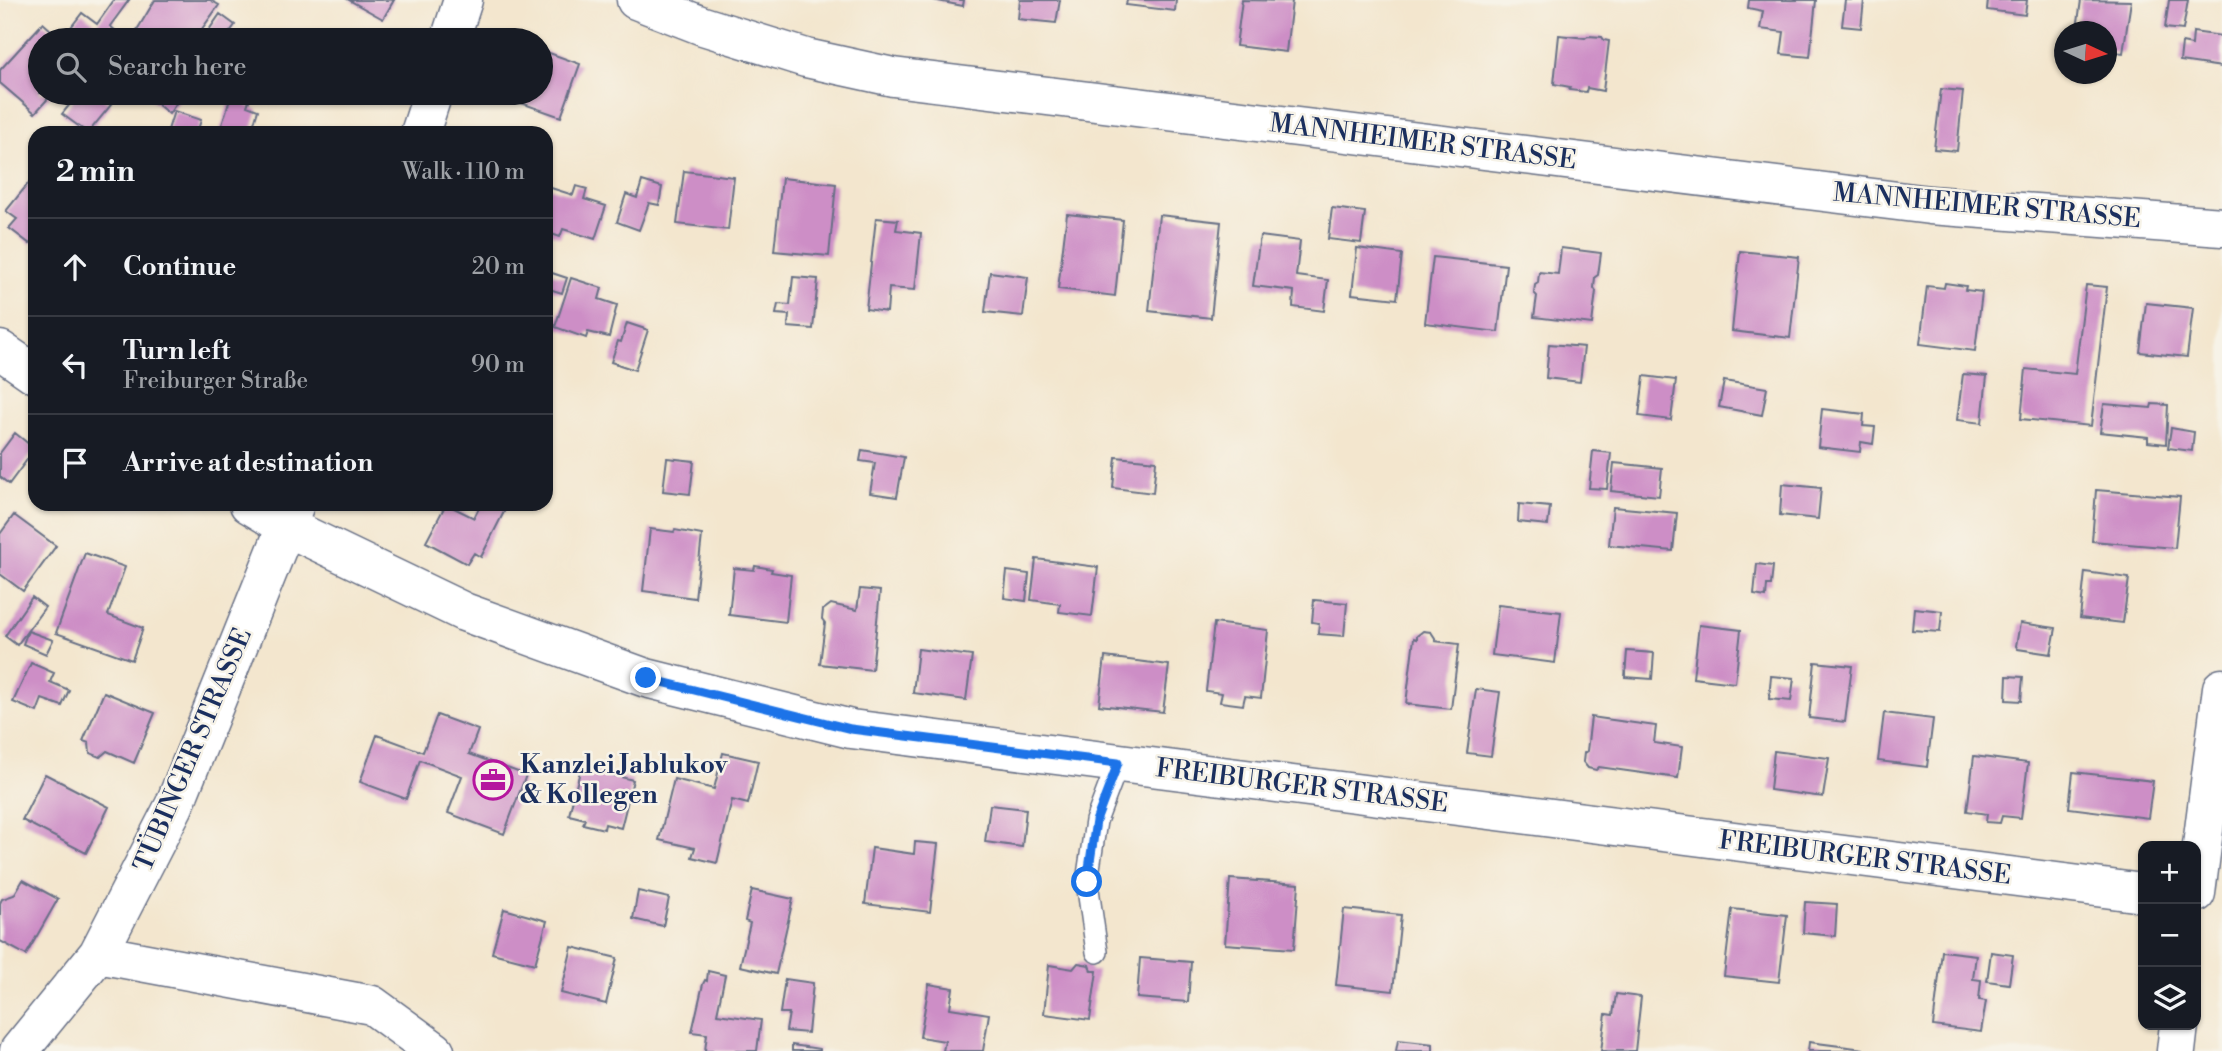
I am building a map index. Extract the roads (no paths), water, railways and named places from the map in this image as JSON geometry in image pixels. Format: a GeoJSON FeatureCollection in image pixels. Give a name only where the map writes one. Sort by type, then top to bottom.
{"type":"FeatureCollection","features":[{"type":"Feature","properties":{"kind":"street"},"geometry":{"type":"LineString","coordinates":[[454,28],[463,0]]}},
{"type":"Feature","properties":{"kind":"street","name":"MANNHEIMER STRASSE"},"geometry":{"type":"LineString","coordinates":[[636,0],[703,26],[806,58],[893,77],[1930,205],[2222,227]]}},
{"type":"Feature","properties":{"kind":"street"},"geometry":{"type":"LineString","coordinates":[[422,126],[429,105]]}},
{"type":"Feature","properties":{"kind":"street"},"geometry":{"type":"LineString","coordinates":[[0,351],[28,369]]}},
{"type":"Feature","properties":{"kind":"street","name":"FREIBURGER STRASSE"},"geometry":{"type":"LineString","coordinates":[[291,515],[464,612],[646,678],[851,729],[2138,893]]}},
{"type":"Feature","properties":{"kind":"street","name":"TÜBINGER STRASSE"},"geometry":{"type":"LineString","coordinates":[[19,1051],[98,954],[174,806],[291,515]]}},
{"type":"Feature","properties":{"kind":"street"},"geometry":{"type":"LineString","coordinates":[[2201,853],[2222,688]]}},
{"type":"Feature","properties":{"kind":"street"},"geometry":{"type":"LineString","coordinates":[[98,954],[372,1004],[435,1051]]}},
{"type":"Feature","properties":{"kind":"street"},"geometry":{"type":"LineString","coordinates":[[2176,1051],[2178,1030]]}},
{"type":"Feature","properties":{"kind":"lane"},"geometry":{"type":"LineString","coordinates":[[1097,953],[1087,882],[1096,821],[1118,763]]}},
{"type":"Feature","properties":{"kind":"place","name":"Kanzlei Jablukov & Kollegen"},"geometry":{"type":"Point","coordinates":[493,780]}}]}
